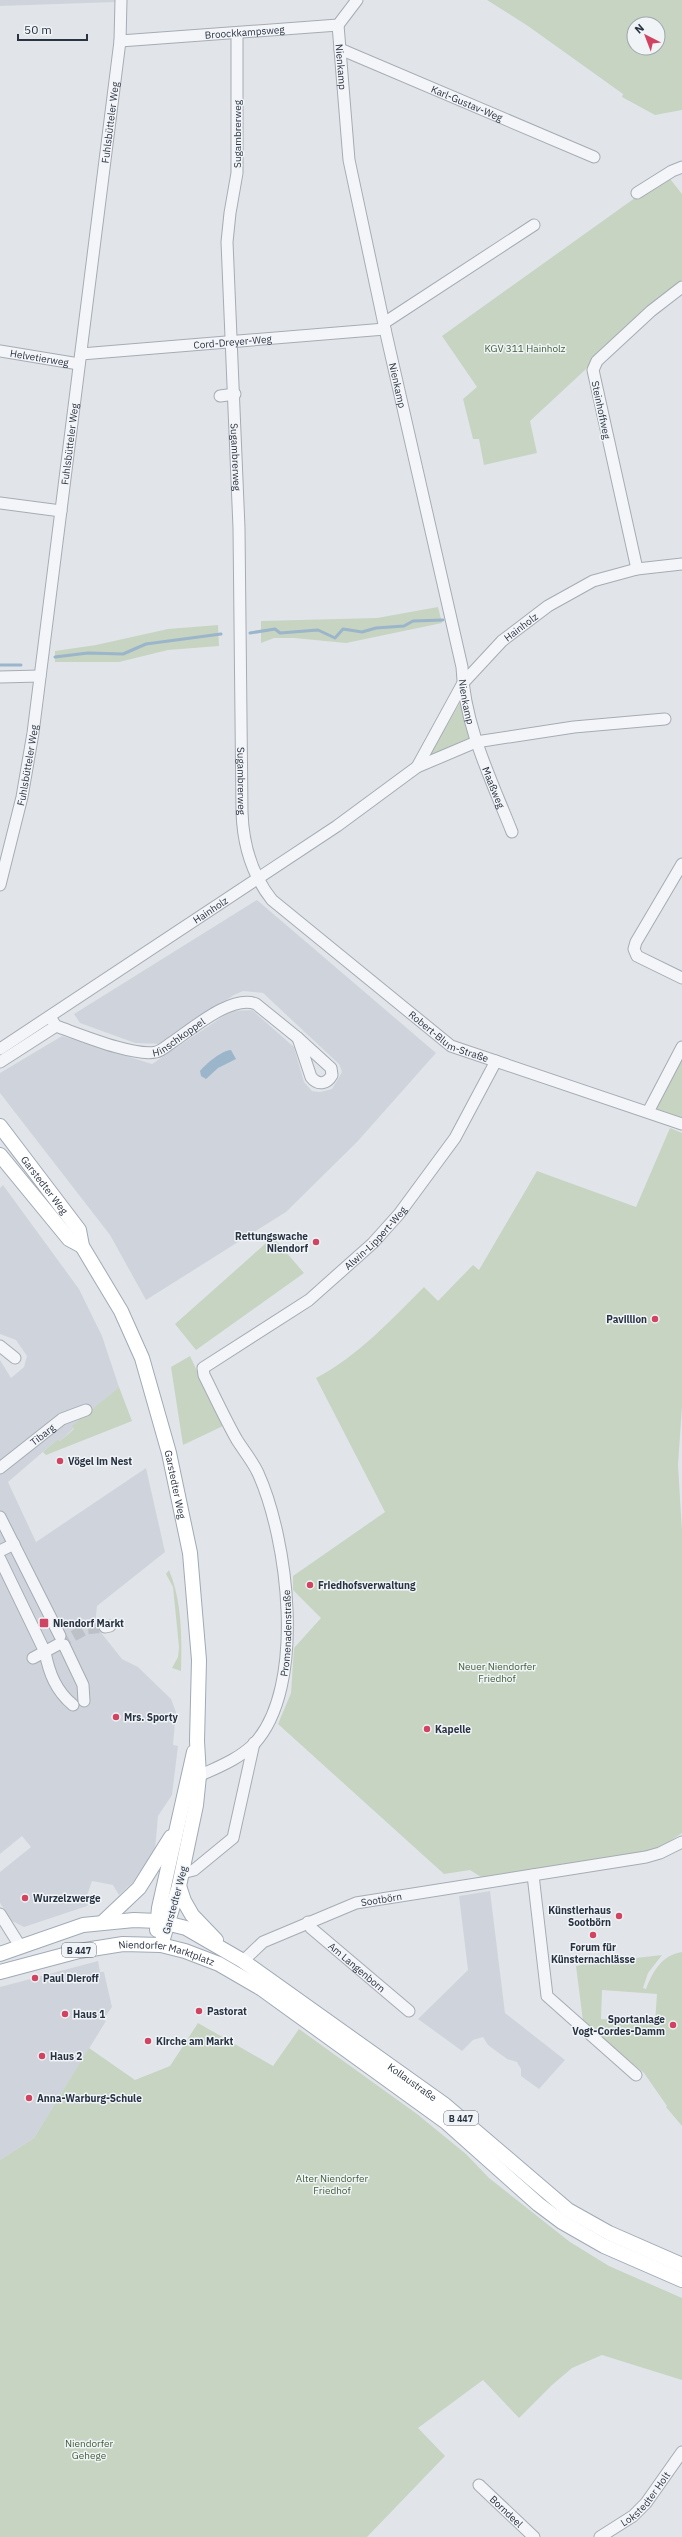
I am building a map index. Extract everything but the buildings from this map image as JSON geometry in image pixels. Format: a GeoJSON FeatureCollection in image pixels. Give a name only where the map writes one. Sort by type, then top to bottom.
{"type":"FeatureCollection","features":[{"type":"Feature","properties":{"kind":"main road","name":"Garstedter Weg"},"geometry":{"type":"LineString","coordinates":[[0,1126],[79,1230],[82,1246],[122,1311],[142,1358],[169,1453],[190,1553],[199,1677],[197,1741],[199,1776],[196,1805],[181,1880],[158,1936],[161,1946]]}},
{"type":"Feature","properties":{"kind":"main road","name":"Garstedter Weg"},"geometry":{"type":"LineString","coordinates":[[0,1154],[68,1239],[82,1246]]}},
{"type":"Feature","properties":{"kind":"main road","name":"Garstedter Weg"},"geometry":{"type":"LineString","coordinates":[[164,1922],[182,1797],[197,1741]]}},
{"type":"Feature","properties":{"kind":"main road"},"geometry":{"type":"LineString","coordinates":[[102,1923],[139,1888],[177,1828]]}},
{"type":"Feature","properties":{"kind":"main road"},"geometry":{"type":"LineString","coordinates":[[181,1880],[184,1900],[192,1914],[212,1933],[220,1946]]}},
{"type":"Feature","properties":{"kind":"main road","name":"Niendorfer Marktplatz"},"geometry":{"type":"LineString","coordinates":[[20,1946],[82,1925],[102,1923],[164,1922],[220,1946],[243,1961]]}},
{"type":"Feature","properties":{"kind":"main road","name":"Niendorfer Marktplatz"},"geometry":{"type":"LineString","coordinates":[[0,1972],[93,1947],[132,1944],[161,1946],[201,1956],[235,1972],[316,2028]]}},
{"type":"Feature","properties":{"kind":"main road","name":"B 447"},"geometry":{"type":"LineString","coordinates":[[0,1954],[20,1946]]}},
{"type":"Feature","properties":{"kind":"main road","name":"Kollaustraße"},"geometry":{"type":"LineString","coordinates":[[243,1961],[445,2105],[568,2210],[609,2233],[682,2265]]}},
{"type":"Feature","properties":{"kind":"main road","name":"Kollaustraße"},"geometry":{"type":"LineString","coordinates":[[316,2028],[446,2122],[533,2199],[562,2222],[604,2246],[682,2280]]}},
{"type":"Feature","properties":{"kind":"street","name":"Fuhlsbütteler Weg"},"geometry":{"type":"LineString","coordinates":[[0,885],[24,784],[40,676],[120,41],[121,0]]}},
{"type":"Feature","properties":{"kind":"street"},"geometry":{"type":"LineString","coordinates":[[338,25],[357,0]]}},
{"type":"Feature","properties":{"kind":"street","name":"Broockkampsweg"},"geometry":{"type":"LineString","coordinates":[[120,41],[338,25]]}},
{"type":"Feature","properties":{"kind":"street","name":"Nienkamp"},"geometry":{"type":"LineString","coordinates":[[338,25],[349,160],[462,667],[463,683],[476,742]]}},
{"type":"Feature","properties":{"kind":"street","name":"Sugambrerweg"},"geometry":{"type":"LineString","coordinates":[[237,33],[237,173],[227,242],[235,394],[243,838],[258,879]]}},
{"type":"Feature","properties":{"kind":"street","name":"Karl-Gustav-Weg"},"geometry":{"type":"LineString","coordinates":[[340,49],[594,156]]}},
{"type":"Feature","properties":{"kind":"street"},"geometry":{"type":"LineString","coordinates":[[637,193],[672,171],[682,167]]}},
{"type":"Feature","properties":{"kind":"street","name":"Cord-Dreyer-Weg"},"geometry":{"type":"LineString","coordinates":[[80,359],[232,341],[385,326],[534,225]]}},
{"type":"Feature","properties":{"kind":"street","name":"Steinhoffweg"},"geometry":{"type":"LineString","coordinates":[[636,569],[593,370],[597,362],[651,311],[682,288]]}},
{"type":"Feature","properties":{"kind":"street","name":"Helvetierweg"},"geometry":{"type":"LineString","coordinates":[[0,351],[80,359]]}},
{"type":"Feature","properties":{"kind":"street"},"geometry":{"type":"LineString","coordinates":[[220,396],[235,394]]}},
{"type":"Feature","properties":{"kind":"street"},"geometry":{"type":"LineString","coordinates":[[0,503],[61,511]]}},
{"type":"Feature","properties":{"kind":"street","name":"Hainholz"},"geometry":{"type":"LineString","coordinates":[[417,767],[463,683],[502,641],[548,606],[593,580],[636,569],[682,564]]}},
{"type":"Feature","properties":{"kind":"street"},"geometry":{"type":"LineString","coordinates":[[0,677],[40,676]]}},
{"type":"Feature","properties":{"kind":"street","name":"Hainholz"},"geometry":{"type":"LineString","coordinates":[[0,1062],[53,1022],[258,879],[337,826],[417,767],[476,742],[574,727],[665,719]]}},
{"type":"Feature","properties":{"kind":"street","name":"Maaßweg"},"geometry":{"type":"LineString","coordinates":[[476,742],[512,832]]}},
{"type":"Feature","properties":{"kind":"street"},"geometry":{"type":"LineString","coordinates":[[682,864],[636,942],[634,950],[637,956],[682,978]]}},
{"type":"Feature","properties":{"kind":"street","name":"Robert-Blum-Straße"},"geometry":{"type":"LineString","coordinates":[[258,879],[272,900],[429,1030],[451,1046],[682,1124]]}},
{"type":"Feature","properties":{"kind":"street","name":"Hinschkoppel"},"geometry":{"type":"LineString","coordinates":[[53,1022],[134,1052],[155,1053],[223,1009],[236,1002],[248,1000],[256,1004],[298,1038]]}},
{"type":"Feature","properties":{"kind":"street","name":"Hainholz"},"geometry":{"type":"LineString","coordinates":[[0,1049],[53,1022]]}},
{"type":"Feature","properties":{"kind":"street"},"geometry":{"type":"LineString","coordinates":[[648,1112],[682,1047]]}},
{"type":"Feature","properties":{"kind":"street","name":"Alwin-Lippert-Weg"},"geometry":{"type":"LineString","coordinates":[[204,1366],[310,1300],[373,1243],[399,1214],[455,1138],[496,1061]]}},
{"type":"Feature","properties":{"kind":"street"},"geometry":{"type":"LineString","coordinates":[[0,1346],[15,1358]]}},
{"type":"Feature","properties":{"kind":"street","name":"Promenadenstraße"},"geometry":{"type":"LineString","coordinates":[[199,1776],[236,1758],[254,1744],[273,1715],[284,1674],[286,1599],[282,1561],[274,1518],[258,1473],[237,1440],[204,1375],[204,1366]]}},
{"type":"Feature","properties":{"kind":"street","name":"Tibarg"},"geometry":{"type":"LineString","coordinates":[[0,1466],[62,1419],[86,1410]]}},
{"type":"Feature","properties":{"kind":"street"},"geometry":{"type":"LineString","coordinates":[[0,1517],[29,1574],[56,1645],[48,1668],[62,1696],[73,1705]]}},
{"type":"Feature","properties":{"kind":"street"},"geometry":{"type":"LineString","coordinates":[[0,1552],[14,1544]]}},
{"type":"Feature","properties":{"kind":"street"},"geometry":{"type":"LineString","coordinates":[[1,1562],[12,1582],[83,1685],[84,1701]]}},
{"type":"Feature","properties":{"kind":"street"},"geometry":{"type":"LineString","coordinates":[[12,1582],[29,1574]]}},
{"type":"Feature","properties":{"kind":"street"},"geometry":{"type":"LineString","coordinates":[[33,1658],[56,1645]]}},
{"type":"Feature","properties":{"kind":"street","name":"Promenadenstraße"},"geometry":{"type":"LineString","coordinates":[[181,1880],[233,1838],[254,1744]]}},
{"type":"Feature","properties":{"kind":"street","name":"Sootbörn"},"geometry":{"type":"LineString","coordinates":[[243,1961],[260,1944],[308,1922],[356,1903],[646,1857],[660,1853],[682,1842]]}},
{"type":"Feature","properties":{"kind":"street"},"geometry":{"type":"LineString","coordinates":[[534,1875],[547,1996],[636,2075]]}},
{"type":"Feature","properties":{"kind":"street"},"geometry":{"type":"LineString","coordinates":[[0,1914],[20,1946]]}},
{"type":"Feature","properties":{"kind":"street","name":"Am Langenborn"},"geometry":{"type":"LineString","coordinates":[[308,1922],[311,1928],[409,2011]]}},
{"type":"Feature","properties":{"kind":"street","name":"Lokstedter Holt"},"geometry":{"type":"LineString","coordinates":[[600,2537],[633,2516],[646,2503],[682,2452]]}},
{"type":"Feature","properties":{"kind":"street","name":"Borndeel"},"geometry":{"type":"LineString","coordinates":[[479,2485],[534,2537]]}},
{"type":"Feature","properties":{"kind":"shaded area"},"geometry":{"type":"Polygon","coordinates":[[[0,0],[117,0],[117,2],[0,6],[0,0]]]}},
{"type":"Feature","properties":{"kind":"shaded area"},"geometry":{"type":"Polygon","coordinates":[[[257,900],[436,1053],[357,1142],[286,1212],[146,1300],[110,1235],[0,1093],[0,1073],[62,1036],[152,1064],[231,1011],[252,1010],[294,1047],[304,1082],[312,1091],[320,1092],[332,1089],[342,1072],[339,1064],[263,993],[243,991],[234,995],[161,1044],[135,1043],[80,1023],[74,1014],[257,900]]]}},
{"type":"Feature","properties":{"kind":"shaded area"},"geometry":{"type":"Polygon","coordinates":[[[3,1185],[79,1289],[102,1336],[119,1387],[73,1426],[74,1428],[60,1441],[58,1439],[8,1482],[36,1542],[146,1468],[165,1552],[97,1606],[95,1625],[122,1659],[138,1667],[171,1699],[176,1712],[173,1745],[178,1746],[172,1795],[158,1816],[155,1850],[133,1882],[119,1895],[113,1885],[92,1881],[86,1899],[89,1902],[87,1906],[24,1927],[12,1921],[0,1903],[0,1872],[31,1847],[22,1836],[0,1854],[0,1360],[11,1378],[24,1367],[27,1356],[16,1340],[0,1334],[0,1188],[3,1185]]]}},
{"type":"Feature","properties":{"kind":"shaded area"},"geometry":{"type":"Polygon","coordinates":[[[490,1891],[505,2013],[565,2060],[539,2089],[521,2076],[521,2069],[517,2062],[507,2059],[488,2045],[483,2037],[473,2040],[462,2051],[418,2019],[468,1970],[459,1896],[490,1891]]]}},
{"type":"Feature","properties":{"kind":"shaded area","name":"Anna-Warburg-Schule"},"geometry":{"type":"Polygon","coordinates":[[[98,1961],[100,1972],[104,1972],[112,2007],[103,2020],[106,2021],[34,2138],[0,2160],[0,1987],[98,1961]]]}},
{"type":"Feature","properties":{"kind":"green space"},"geometry":{"type":"Polygon","coordinates":[[[487,0],[682,0],[682,110],[655,115],[622,97],[623,94],[528,26],[487,0]]]}},
{"type":"Feature","properties":{"kind":"green space","name":"KGV 311 Hainholz"},"geometry":{"type":"Polygon","coordinates":[[[667,175],[682,194],[682,280],[653,303],[602,348],[585,370],[530,421],[537,453],[484,465],[479,439],[473,439],[463,399],[477,387],[442,336],[667,175]]]}},
{"type":"Feature","properties":{"kind":"green space"},"geometry":{"type":"Polygon","coordinates":[[[438,607],[442,623],[346,643],[294,638],[274,638],[261,643],[261,621],[377,618],[438,607]]]}},
{"type":"Feature","properties":{"kind":"green space"},"geometry":{"type":"Polygon","coordinates":[[[218,625],[219,646],[168,650],[119,662],[55,662],[55,651],[96,645],[168,629],[218,625]]]}},
{"type":"Feature","properties":{"kind":"green space"},"geometry":{"type":"Polygon","coordinates":[[[461,701],[471,739],[432,757],[431,753],[461,701]]]}},
{"type":"Feature","properties":{"kind":"green space"},"geometry":{"type":"Polygon","coordinates":[[[682,1054],[682,1120],[653,1110],[682,1054]]]}},
{"type":"Feature","properties":{"kind":"green space","name":"Neuer Niendorfer Friedhof"},"geometry":{"type":"Polygon","coordinates":[[[670,1128],[682,1133],[682,1406],[678,1465],[682,1531],[682,1833],[663,1846],[646,1852],[481,1877],[470,1870],[444,1874],[278,1724],[291,1693],[294,1648],[321,1618],[293,1590],[293,1576],[385,1512],[316,1378],[346,1359],[360,1348],[424,1287],[438,1301],[473,1265],[479,1270],[537,1171],[636,1207],[670,1128]]]}},
{"type":"Feature","properties":{"kind":"green space"},"geometry":{"type":"Polygon","coordinates":[[[273,1237],[304,1273],[196,1350],[175,1324],[273,1237]]]}},
{"type":"Feature","properties":{"kind":"green space"},"geometry":{"type":"Polygon","coordinates":[[[190,1356],[223,1426],[183,1445],[171,1367],[190,1356]]]}},
{"type":"Feature","properties":{"kind":"green space"},"geometry":{"type":"Polygon","coordinates":[[[119,1387],[132,1421],[46,1455],[43,1452],[58,1439],[60,1441],[74,1429],[72,1426],[119,1387]]]}},
{"type":"Feature","properties":{"kind":"green space"},"geometry":{"type":"Polygon","coordinates":[[[169,1570],[179,1607],[181,1671],[172,1668],[178,1657],[179,1647],[173,1587],[166,1574],[169,1570]]]}},
{"type":"Feature","properties":{"kind":"green space"},"geometry":{"type":"Polygon","coordinates":[[[682,1952],[682,2126],[666,2107],[667,2106],[644,2073],[583,2021],[576,1966],[622,1957],[627,1959],[662,1955],[648,1973],[643,1988],[646,1989],[659,1965],[664,1960],[682,1952]],[[602,1990],[601,2019],[655,2022],[657,1994],[602,1990]]]}},
{"type":"Feature","properties":{"kind":"green space"},"geometry":{"type":"Polygon","coordinates":[[[198,2023],[273,2066],[299,2029],[417,2114],[466,2154],[489,2178],[570,2242],[609,2266],[682,2298],[682,2380],[602,2355],[572,2368],[552,2385],[519,2418],[483,2380],[418,2428],[445,2456],[367,2537],[0,2537],[0,2160],[34,2138],[89,2048],[135,2080],[170,2066],[198,2023]]]}},
{"type":"Feature","properties":{"kind":"water"},"geometry":{"type":"Polygon","coordinates":[[[231,1050],[236,1059],[218,1068],[206,1079],[201,1076],[200,1071],[210,1061],[231,1050]]]}},
{"type":"Feature","properties":{"kind":"waterway"},"geometry":{"type":"LineString","coordinates":[[250,633],[275,629],[280,633],[318,630],[335,638],[343,629],[362,632],[376,628],[404,626],[413,621],[443,620]]}},
{"type":"Feature","properties":{"kind":"waterway"},"geometry":{"type":"LineString","coordinates":[[55,657],[88,653],[123,654],[146,644],[221,634]]}},
{"type":"Feature","properties":{"kind":"waterway"},"geometry":{"type":"LineString","coordinates":[[0,665],[21,665]]}},
{"type":"Feature","properties":{"kind":"tunnel"},"geometry":{"type":"LineString","coordinates":[[59,1644],[86,1629],[105,1627]]}},
{"type":"Feature","properties":{"kind":"place","name":"Rettungswache Niendorf"},"geometry":{"type":"Point","coordinates":[316,1242]}},
{"type":"Feature","properties":{"kind":"place","name":"Pavillion"},"geometry":{"type":"Point","coordinates":[655,1319]}},
{"type":"Feature","properties":{"kind":"place","name":"Vögel im Nest"},"geometry":{"type":"Point","coordinates":[60,1461]}},
{"type":"Feature","properties":{"kind":"place","name":"Friedhofsverwaltung"},"geometry":{"type":"Point","coordinates":[310,1585]}},
{"type":"Feature","properties":{"kind":"place","name":"Niendorf Markt"},"geometry":{"type":"Point","coordinates":[44,1623]}},
{"type":"Feature","properties":{"kind":"place","name":"Mrs. Sporty"},"geometry":{"type":"Point","coordinates":[116,1717]}},
{"type":"Feature","properties":{"kind":"place","name":"Kapelle"},"geometry":{"type":"Point","coordinates":[427,1729]}},
{"type":"Feature","properties":{"kind":"place","name":"Wurzelzwerge"},"geometry":{"type":"Point","coordinates":[25,1898]}},
{"type":"Feature","properties":{"kind":"place","name":"Künstlerhaus Sootbörn"},"geometry":{"type":"Point","coordinates":[619,1916]}},
{"type":"Feature","properties":{"kind":"place","name":"Forum für Künsternachlässe"},"geometry":{"type":"Point","coordinates":[593,1935]}},
{"type":"Feature","properties":{"kind":"place","name":"Paul Dieroff"},"geometry":{"type":"Point","coordinates":[35,1978]}},
{"type":"Feature","properties":{"kind":"place","name":"Pastorat"},"geometry":{"type":"Point","coordinates":[199,2011]}},
{"type":"Feature","properties":{"kind":"place","name":"Haus 1"},"geometry":{"type":"Point","coordinates":[65,2014]}},
{"type":"Feature","properties":{"kind":"place","name":"Sportanlage Vogt-Cordes-Damm"},"geometry":{"type":"Point","coordinates":[673,2025]}},
{"type":"Feature","properties":{"kind":"place","name":"Kirche am Markt"},"geometry":{"type":"Point","coordinates":[148,2041]}},
{"type":"Feature","properties":{"kind":"place","name":"Haus 2"},"geometry":{"type":"Point","coordinates":[42,2056]}},
{"type":"Feature","properties":{"kind":"place","name":"Anna-Warburg-Schule"},"geometry":{"type":"Point","coordinates":[29,2098]}},
{"type":"Feature","properties":{"kind":"park label","name":"Alter Niendorfer Friedhof"},"geometry":{"type":"Point","coordinates":[332,2184]}},
{"type":"Feature","properties":{"kind":"park label","name":"Niendorfer Gehege"},"geometry":{"type":"Point","coordinates":[89,2448]}}]}
